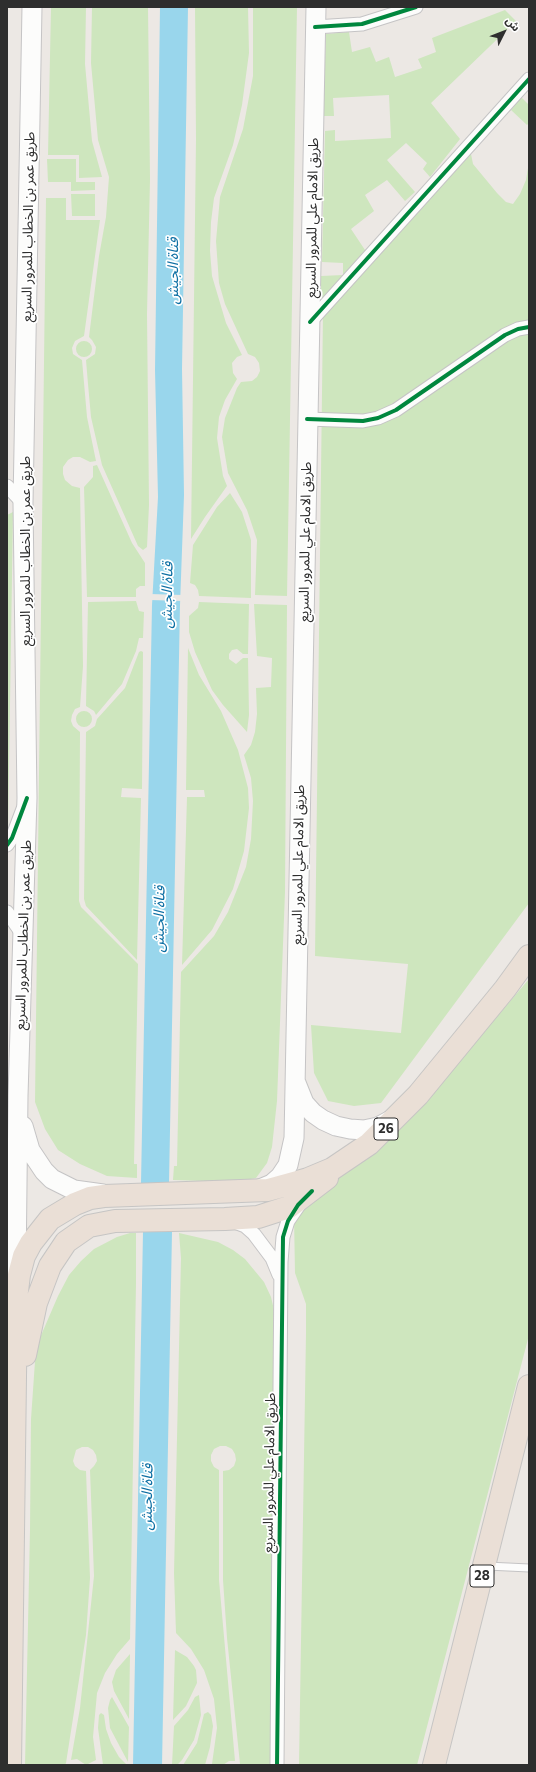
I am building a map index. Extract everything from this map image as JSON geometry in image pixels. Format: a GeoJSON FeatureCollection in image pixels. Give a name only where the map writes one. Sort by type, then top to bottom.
{"type":"FeatureCollection","features":[{"type":"Feature","properties":{"kind":"highway","name":"طريق عمر بن الخطاب للمرور السريع"},"geometry":{"type":"LineString","coordinates":[[10,1765],[16,1300],[19,1275],[24,1256],[40,1230],[50,1220],[75,1204],[90,1198],[127,1195],[268,1190],[308,1179],[332,1169],[369,1144],[402,1113],[504,990],[529,956]]}},
{"type":"Feature","properties":{"kind":"highway"},"geometry":{"type":"LineString","coordinates":[[15,1444],[20,1386],[27,1342],[36,1303],[50,1266],[66,1242],[89,1226],[101,1222],[133,1220],[245,1219],[270,1214],[289,1207],[312,1191],[369,1144]]}},
{"type":"Feature","properties":{"kind":"highway","name":"28"},"geometry":{"type":"LineString","coordinates":[[434,1765],[484,1566],[526,1410],[529,1386]]}},
{"type":"Feature","properties":{"kind":"main road","name":"طريق عمر بن الخطاب للمرور السريع"},"geometry":{"type":"LineString","coordinates":[[16,1300],[18,1096],[27,798],[23,503],[32,7]]}},
{"type":"Feature","properties":{"kind":"main road","name":"طريق الامام علي للمرور السريع"},"geometry":{"type":"LineString","coordinates":[[245,1192],[272,1184],[280,1177],[288,1165],[294,1138],[293,1076],[316,7]]}},
{"type":"Feature","properties":{"kind":"main road","name":"طريق الامام علي للمرور السريع"},"geometry":{"type":"LineString","coordinates":[[293,1076],[298,1092],[313,1114],[336,1126],[364,1130],[388,1123],[402,1113]]}},
{"type":"Feature","properties":{"kind":"main road","name":"طريق عمر بن الخطاب للمرور السريع"},"geometry":{"type":"LineString","coordinates":[[18,1096],[24,1131],[30,1150],[44,1171],[52,1179],[74,1190],[87,1193],[127,1195]]}},
{"type":"Feature","properties":{"kind":"street"},"geometry":{"type":"LineString","coordinates":[[315,27],[362,24],[416,7]]}},
{"type":"Feature","properties":{"kind":"street"},"geometry":{"type":"LineString","coordinates":[[310,322],[529,79]]}},
{"type":"Feature","properties":{"kind":"street"},"geometry":{"type":"LineString","coordinates":[[307,419],[363,421],[378,418],[396,410],[505,335],[518,329],[529,327]]}},
{"type":"Feature","properties":{"kind":"street"},"geometry":{"type":"LineString","coordinates":[[7,486],[23,503]]}},
{"type":"Feature","properties":{"kind":"street"},"geometry":{"type":"LineString","coordinates":[[7,845],[12,838],[27,798]]}},
{"type":"Feature","properties":{"kind":"street"},"geometry":{"type":"LineString","coordinates":[[7,912],[24,936]]}},
{"type":"Feature","properties":{"kind":"street","name":"طريق الامام علي للمرور السريع"},"geometry":{"type":"LineString","coordinates":[[277,1765],[281,1287],[283,1237],[288,1220],[298,1205],[312,1191]]}},
{"type":"Feature","properties":{"kind":"street"},"geometry":{"type":"LineString","coordinates":[[225,1219],[245,1226],[254,1234],[272,1258],[278,1272],[281,1287]]}},
{"type":"Feature","properties":{"kind":"lane"},"geometry":{"type":"LineString","coordinates":[[484,1566],[529,1568]]}},
{"type":"Feature","properties":{"kind":"green space"},"geometry":{"type":"Polygon","coordinates":[[[51,7],[86,7],[85,64],[92,141],[102,177],[79,178],[79,155],[48,155],[51,7]]]}},
{"type":"Feature","properties":{"kind":"green space"},"geometry":{"type":"Polygon","coordinates":[[[92,7],[148,7],[150,179],[147,314],[149,505],[147,547],[143,550],[138,546],[102,465],[91,417],[86,360],[95,354],[96,347],[89,337],[99,256],[106,217],[109,177],[98,140],[91,63],[92,7]]]}},
{"type":"Feature","properties":{"kind":"green space"},"geometry":{"type":"Polygon","coordinates":[[[195,7],[248,7],[249,53],[242,105],[233,145],[214,198],[211,222],[210,251],[212,276],[226,323],[242,355],[237,357],[232,363],[233,373],[237,379],[225,400],[219,417],[217,438],[223,476],[227,486],[191,539],[196,139],[195,7]]]}},
{"type":"Feature","properties":{"kind":"green space"},"geometry":{"type":"Polygon","coordinates":[[[253,7],[297,7],[287,596],[255,595],[257,540],[247,510],[228,473],[222,437],[225,418],[237,388],[241,382],[252,381],[257,377],[260,371],[259,363],[255,357],[248,354],[225,304],[219,283],[216,241],[220,197],[243,129],[253,76],[253,7]]]}},
{"type":"Feature","properties":{"kind":"green space"},"geometry":{"type":"Polygon","coordinates":[[[505,10],[516,21],[431,103],[460,139],[430,177],[423,169],[427,163],[406,143],[387,160],[415,192],[405,201],[387,180],[365,195],[374,211],[351,229],[367,253],[321,306],[321,276],[343,275],[343,263],[322,262],[325,131],[335,130],[335,141],[391,138],[389,95],[333,98],[334,116],[323,116],[326,34],[349,32],[352,52],[370,47],[376,62],[389,57],[395,77],[422,68],[418,59],[436,52],[432,38],[505,10]]]}},
{"type":"Feature","properties":{"kind":"green space"},"geometry":{"type":"Polygon","coordinates":[[[521,97],[529,105],[529,123],[527,125],[511,110],[521,97]]]}},
{"type":"Feature","properties":{"kind":"green space"},"geometry":{"type":"Polygon","coordinates":[[[466,154],[471,154],[473,164],[497,193],[506,202],[513,204],[520,194],[526,180],[529,162],[529,903],[381,1103],[354,1106],[328,1101],[314,1073],[311,1025],[401,1033],[408,964],[315,956],[323,312],[431,197],[466,154]]]}},
{"type":"Feature","properties":{"kind":"green space"},"geometry":{"type":"Polygon","coordinates":[[[47,159],[76,159],[76,182],[95,182],[95,190],[71,191],[71,182],[48,182],[47,159]]]}},
{"type":"Feature","properties":{"kind":"green space"},"geometry":{"type":"Polygon","coordinates":[[[71,194],[95,194],[95,216],[72,216],[71,194]]]}},
{"type":"Feature","properties":{"kind":"green space"},"geometry":{"type":"Polygon","coordinates":[[[46,198],[66,198],[66,220],[100,220],[84,336],[75,341],[72,348],[73,354],[82,360],[87,417],[96,461],[90,462],[80,457],[73,457],[68,460],[63,467],[65,480],[72,486],[80,488],[83,666],[80,707],[75,709],[71,721],[73,726],[80,732],[79,901],[81,907],[138,964],[134,1164],[137,1164],[137,1178],[107,1176],[80,1164],[58,1150],[45,1129],[35,1102],[46,198]]]}},
{"type":"Feature","properties":{"kind":"green space"},"geometry":{"type":"Polygon","coordinates":[[[84,341],[91,346],[92,349],[87,356],[84,357],[77,352],[76,349],[81,342],[84,341]]]}},
{"type":"Feature","properties":{"kind":"green space"},"geometry":{"type":"Polygon","coordinates":[[[97,465],[132,543],[145,563],[145,586],[140,586],[136,589],[136,597],[87,597],[84,487],[93,477],[93,466],[97,465]]]}},
{"type":"Feature","properties":{"kind":"green space"},"geometry":{"type":"Polygon","coordinates":[[[230,493],[242,512],[251,540],[251,598],[199,596],[195,585],[190,583],[193,545],[217,507],[230,493]]]}},
{"type":"Feature","properties":{"kind":"green space"},"geometry":{"type":"Polygon","coordinates":[[[13,512],[8,833],[7,833],[7,515],[13,512]]]}},
{"type":"Feature","properties":{"kind":"green space"},"geometry":{"type":"Polygon","coordinates":[[[136,601],[139,611],[144,612],[143,638],[139,638],[136,651],[122,684],[96,715],[94,711],[86,706],[88,602],[136,601]]]}},
{"type":"Feature","properties":{"kind":"green space"},"geometry":{"type":"Polygon","coordinates":[[[199,602],[249,604],[248,654],[243,654],[237,649],[232,650],[229,654],[229,659],[236,664],[243,658],[248,658],[249,715],[247,732],[212,690],[195,652],[189,632],[189,616],[198,608],[199,602]]]}},
{"type":"Feature","properties":{"kind":"green space"},"geometry":{"type":"Polygon","coordinates":[[[254,604],[287,605],[285,892],[277,1101],[272,1147],[267,1163],[256,1178],[236,1182],[173,1180],[174,1166],[177,1166],[181,972],[214,936],[228,912],[246,867],[251,839],[253,801],[251,778],[244,755],[251,745],[255,732],[257,714],[256,688],[271,687],[272,658],[257,656],[254,604]]]}},
{"type":"Feature","properties":{"kind":"green space"},"geometry":{"type":"Polygon","coordinates":[[[188,648],[199,675],[221,711],[238,750],[248,788],[249,808],[244,851],[233,889],[212,930],[182,965],[187,797],[205,797],[204,790],[186,790],[188,648]]]}},
{"type":"Feature","properties":{"kind":"green space"},"geometry":{"type":"Polygon","coordinates":[[[139,652],[143,652],[142,789],[122,788],[121,797],[141,798],[137,960],[86,906],[84,899],[86,732],[95,726],[97,719],[125,688],[139,652]]]}},
{"type":"Feature","properties":{"kind":"green space"},"geometry":{"type":"Polygon","coordinates":[[[84,711],[91,716],[92,719],[87,726],[84,727],[77,722],[76,719],[81,712],[84,711]]]}},
{"type":"Feature","properties":{"kind":"green space"},"geometry":{"type":"Polygon","coordinates":[[[529,979],[529,1335],[417,1765],[299,1765],[306,1304],[295,1273],[294,1217],[303,1204],[371,1154],[408,1121],[529,979]]]}},
{"type":"Feature","properties":{"kind":"green space"},"geometry":{"type":"Polygon","coordinates":[[[130,1233],[136,1233],[136,1283],[130,1639],[117,1654],[105,1673],[97,1693],[93,1737],[96,1760],[86,1765],[77,1759],[71,1760],[80,1708],[94,1576],[90,1470],[97,1461],[93,1450],[88,1447],[82,1447],[76,1450],[73,1461],[75,1466],[80,1470],[86,1471],[90,1578],[86,1635],[66,1763],[65,1765],[25,1765],[31,1419],[36,1347],[58,1296],[69,1275],[94,1249],[117,1237],[130,1233]]]}},
{"type":"Feature","properties":{"kind":"green space"},"geometry":{"type":"Polygon","coordinates":[[[179,1233],[218,1242],[233,1250],[245,1259],[264,1282],[271,1297],[275,1314],[270,1765],[240,1764],[227,1638],[223,1580],[223,1471],[229,1470],[234,1466],[236,1460],[232,1449],[226,1446],[220,1446],[214,1449],[211,1455],[211,1461],[214,1467],[219,1470],[219,1580],[235,1761],[229,1761],[223,1765],[212,1764],[217,1728],[214,1699],[204,1670],[191,1649],[176,1633],[174,1573],[181,1258],[179,1233]]]}},
{"type":"Feature","properties":{"kind":"green space"},"geometry":{"type":"Polygon","coordinates":[[[175,1650],[187,1657],[194,1666],[196,1670],[197,1683],[186,1706],[173,1720],[175,1650]]]}},
{"type":"Feature","properties":{"kind":"green space"},"geometry":{"type":"Polygon","coordinates":[[[130,1654],[129,1719],[114,1691],[112,1682],[116,1670],[130,1654]]]}},
{"type":"Feature","properties":{"kind":"green space"},"geometry":{"type":"Polygon","coordinates":[[[199,1695],[201,1715],[194,1740],[182,1760],[177,1765],[172,1765],[174,1726],[188,1710],[195,1697],[199,1695]]]}},
{"type":"Feature","properties":{"kind":"green space"},"geometry":{"type":"Polygon","coordinates":[[[112,1697],[129,1727],[128,1762],[110,1728],[108,1708],[112,1697]]]}},
{"type":"Feature","properties":{"kind":"green space"},"geometry":{"type":"Polygon","coordinates":[[[208,1712],[211,1715],[213,1726],[210,1747],[205,1765],[183,1765],[197,1743],[204,1714],[208,1712]]]}},
{"type":"Feature","properties":{"kind":"green space"},"geometry":{"type":"Polygon","coordinates":[[[101,1713],[104,1715],[106,1729],[111,1743],[119,1757],[127,1765],[103,1765],[98,1728],[99,1715],[101,1713]]]}},
{"type":"Feature","properties":{"kind":"water","name":"قناة الجيش"},"geometry":{"type":"Polygon","coordinates":[[[160,7],[188,7],[182,369],[184,495],[180,605],[169,1183],[141,1183],[152,605],[158,497],[155,370],[160,7]]]}},
{"type":"Feature","properties":{"kind":"water","name":"قناة الجيش"},"geometry":{"type":"Polygon","coordinates":[[[143,1232],[172,1232],[162,1765],[133,1765],[143,1232]]]}},
{"type":"Feature","properties":{"kind":"pier"},"geometry":{"type":"Polygon","coordinates":[[[150,594],[183,595],[182,601],[150,600],[150,594]]]}},
{"type":"Feature","properties":{"kind":"cycle path"},"geometry":{"type":"LineString","coordinates":[[315,27],[362,24],[416,7]]}},
{"type":"Feature","properties":{"kind":"cycle path"},"geometry":{"type":"LineString","coordinates":[[310,322],[529,79]]}},
{"type":"Feature","properties":{"kind":"cycle path"},"geometry":{"type":"LineString","coordinates":[[307,419],[363,421],[378,418],[396,410],[505,335],[518,329],[529,327]]}},
{"type":"Feature","properties":{"kind":"cycle path"},"geometry":{"type":"LineString","coordinates":[[7,845],[12,838],[27,798]]}},
{"type":"Feature","properties":{"kind":"cycle path"},"geometry":{"type":"LineString","coordinates":[[277,1765],[283,1237],[288,1221],[298,1205],[312,1191]]}}]}
